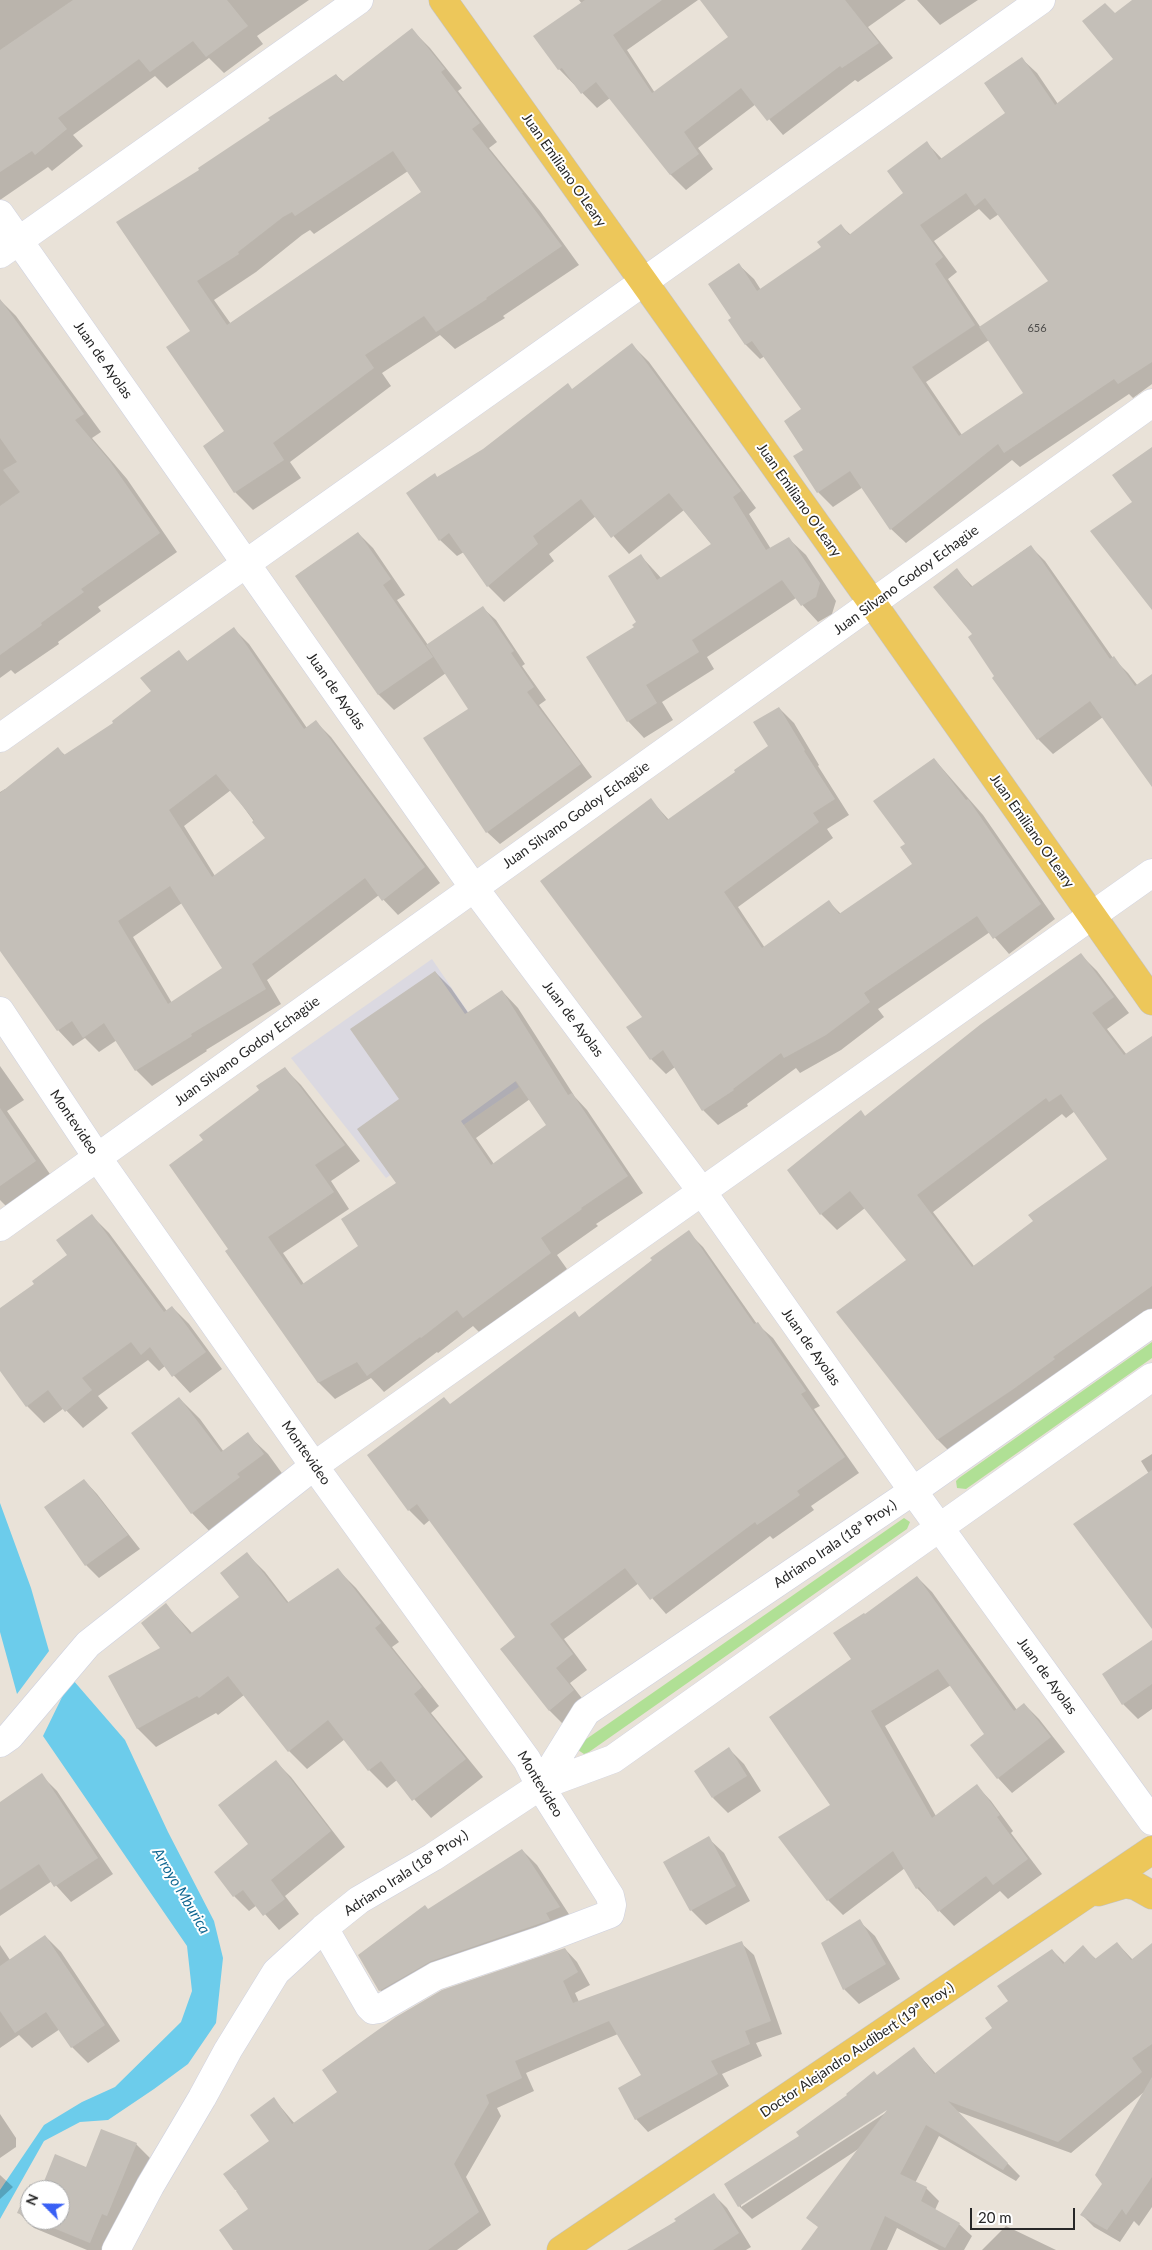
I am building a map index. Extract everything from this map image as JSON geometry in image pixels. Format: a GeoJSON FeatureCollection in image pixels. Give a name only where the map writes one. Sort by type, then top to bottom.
{"type":"FeatureCollection","features":[{"type":"Feature","properties":{"kind":"main road","name":"Juan Emiliano O'Leary"},"geometry":{"type":"LineString","coordinates":[[443,0],[873,604],[1152,1001]]}},
{"type":"Feature","properties":{"kind":"main road","name":"Doctor Alejandro Audibert (19ª Proy.)"},"geometry":{"type":"LineString","coordinates":[[561,2250],[1152,1850]]}},
{"type":"Feature","properties":{"kind":"main road"},"geometry":{"type":"LineString","coordinates":[[1082,1898],[1125,1884],[1136,1886],[1152,1895]]}},
{"type":"Feature","properties":{"kind":"street"},"geometry":{"type":"LineString","coordinates":[[10,247],[359,0]]}},
{"type":"Feature","properties":{"kind":"street"},"geometry":{"type":"LineString","coordinates":[[0,738],[1042,0]]}},
{"type":"Feature","properties":{"kind":"street","name":"Juan de Ayolas"},"geometry":{"type":"LineString","coordinates":[[0,214],[10,247],[246,563],[474,888],[703,1192],[913,1491],[1152,1820]]}},
{"type":"Feature","properties":{"kind":"street","name":"Juan Silvano Godoy Echagüe"},"geometry":{"type":"LineString","coordinates":[[0,1227],[1152,403]]}},
{"type":"Feature","properties":{"kind":"street"},"geometry":{"type":"LineString","coordinates":[[5,1739],[88,1644],[314,1466],[1152,873]]}},
{"type":"Feature","properties":{"kind":"street","name":"Montevideo"},"geometry":{"type":"LineString","coordinates":[[0,1011],[97,1157],[314,1466],[527,1760],[540,1786],[610,1896],[612,1905],[610,1914],[436,1976],[379,2009],[373,2010],[324,1928]]}},
{"type":"Feature","properties":{"kind":"street","name":"Adriano Irala (18ª Proy.)"},"geometry":{"type":"LineString","coordinates":[[540,1786],[586,1712],[913,1491],[1152,1323]]}},
{"type":"Feature","properties":{"kind":"street","name":"Adriano Irala (18ª Proy.)"},"geometry":{"type":"LineString","coordinates":[[116,2250],[150,2186],[228,2050],[276,1972],[324,1928],[360,1900],[433,1857],[540,1786],[613,1759],[1152,1377]]}},
{"type":"Feature","properties":{"kind":"shaded area"},"geometry":{"type":"Polygon","coordinates":[[[432,959],[519,1087],[386,1178],[291,1058],[432,959]]]}},
{"type":"Feature","properties":{"kind":"green space"},"geometry":{"type":"Polygon","coordinates":[[[1152,1342],[1152,1358],[966,1489],[957,1488],[956,1481],[959,1478],[1152,1342]]]}},
{"type":"Feature","properties":{"kind":"green space"},"geometry":{"type":"Polygon","coordinates":[[[904,1518],[910,1522],[907,1529],[589,1752],[584,1754],[578,1750],[582,1742],[904,1518]]]}},
{"type":"Feature","properties":{"kind":"water"},"geometry":{"type":"Polygon","coordinates":[[[0,1503],[31,1588],[49,1651],[17,1694],[0,1632],[0,1503]]]}},
{"type":"Feature","properties":{"kind":"water","name":"Arroyo Mburica"},"geometry":{"type":"Polygon","coordinates":[[[73,1680],[125,1740],[168,1832],[214,1921],[223,1958],[216,2023],[188,2064],[154,2089],[108,2120],[80,2122],[44,2141],[22,2180],[20,2180],[20,2184],[0,2219],[0,2190],[44,2125],[82,2102],[115,2087],[181,2022],[192,1991],[187,1946],[43,1736],[64,1693],[73,1680]]]}},
{"type":"Feature","properties":{"kind":"building"},"geometry":{"type":"Polygon","coordinates":[[[73,0],[227,0],[248,26],[206,57],[193,41],[150,72],[139,59],[58,118],[67,129],[35,155],[32,151],[0,172],[0,50],[73,0]]]}},
{"type":"Feature","properties":{"kind":"building"},"geometry":{"type":"Polygon","coordinates":[[[585,0],[662,0],[613,35],[652,93],[728,37],[700,0],[845,0],[879,43],[842,68],[840,66],[767,121],[741,88],[684,132],[699,154],[670,175],[596,82],[581,94],[562,68],[558,70],[533,36],[585,0]]]}},
{"type":"Feature","properties":{"kind":"building"},"geometry":{"type":"Polygon","coordinates":[[[1132,0],[1152,0],[1152,362],[1118,384],[1114,379],[1004,453],[998,444],[890,530],[850,471],[817,493],[793,456],[803,450],[784,421],[801,409],[752,341],[745,345],[728,320],[731,318],[708,284],[739,263],[757,291],[821,247],[817,242],[841,224],[849,235],[903,193],[887,171],[927,141],[939,160],[1005,113],[984,83],[1022,57],[1055,105],[1113,59],[1082,21],[1105,3],[1115,13],[1132,0]],[[966,193],[920,225],[943,257],[935,264],[975,325],[912,367],[959,436],[1023,393],[979,327],[1048,281],[985,198],[975,206],[966,193]]]}},
{"type":"Feature","properties":{"kind":"building"},"geometry":{"type":"Polygon","coordinates":[[[412,28],[445,69],[441,72],[480,123],[472,129],[562,246],[436,332],[424,316],[365,355],[374,368],[273,443],[284,460],[234,493],[203,446],[224,431],[166,347],[190,331],[116,222],[199,170],[198,168],[270,120],[268,118],[336,74],[342,82],[412,28]],[[393,151],[295,216],[292,212],[283,217],[238,252],[239,254],[197,281],[227,325],[421,192],[393,151]]]}},
{"type":"Feature","properties":{"kind":"building"},"geometry":{"type":"Polygon","coordinates":[[[0,299],[84,414],[75,420],[109,460],[160,533],[81,589],[84,592],[0,655],[0,506],[20,492],[3,470],[17,462],[0,438],[0,299]]]}},
{"type":"Feature","properties":{"kind":"building"},"geometry":{"type":"Polygon","coordinates":[[[632,343],[741,491],[733,497],[766,550],[789,537],[820,583],[816,597],[801,606],[782,580],[692,640],[699,652],[646,685],[657,703],[627,722],[586,657],[634,627],[632,625],[636,622],[608,576],[641,554],[657,580],[711,544],[669,493],[611,538],[581,499],[533,536],[538,544],[487,587],[449,533],[439,541],[406,493],[435,473],[437,477],[483,449],[568,383],[572,389],[632,343]]]}},
{"type":"Feature","properties":{"kind":"building"},"geometry":{"type":"Polygon","coordinates":[[[1152,447],[1152,610],[1090,531],[1132,502],[1112,475],[1152,447]]]}},
{"type":"Feature","properties":{"kind":"building"},"geometry":{"type":"Polygon","coordinates":[[[358,532],[391,579],[383,585],[433,657],[378,695],[295,576],[358,532]]]}},
{"type":"Feature","properties":{"kind":"building"},"geometry":{"type":"Polygon","coordinates":[[[1031,545],[1110,659],[1114,656],[1135,686],[1152,674],[1152,787],[1090,701],[1037,740],[992,678],[994,676],[968,637],[972,634],[933,587],[957,568],[971,587],[1031,545]]]}},
{"type":"Feature","properties":{"kind":"building"},"geometry":{"type":"Polygon","coordinates":[[[483,606],[514,651],[511,653],[534,687],[527,692],[581,764],[486,833],[423,738],[468,709],[426,645],[483,606]]]}},
{"type":"Feature","properties":{"kind":"building"},"geometry":{"type":"Polygon","coordinates":[[[234,627],[304,729],[316,720],[425,867],[382,901],[365,878],[252,964],[266,989],[191,1034],[192,1036],[135,1071],[104,1023],[83,1038],[72,1021],[57,1031],[0,951],[0,793],[58,747],[64,755],[113,723],[112,721],[151,691],[140,678],[179,650],[187,661],[234,627]],[[216,774],[169,810],[212,877],[265,838],[252,822],[254,820],[216,774]],[[170,886],[118,921],[168,1004],[222,968],[170,886]]]}},
{"type":"Feature","properties":{"kind":"building"},"geometry":{"type":"Polygon","coordinates":[[[779,707],[804,751],[835,799],[813,813],[819,822],[724,892],[762,948],[829,900],[839,914],[912,864],[900,847],[905,844],[873,801],[934,758],[966,800],[968,799],[1041,904],[993,939],[977,916],[864,993],[870,1002],[826,1035],[784,1058],[781,1053],[734,1090],[702,1111],[663,1050],[650,1060],[626,1027],[642,1017],[540,881],[651,798],[667,820],[735,772],[734,770],[768,746],[753,722],[779,707]]]}},
{"type":"Feature","properties":{"kind":"building"},"geometry":{"type":"Polygon","coordinates":[[[1081,953],[1114,997],[1092,1013],[1124,1055],[1152,1036],[1152,1286],[1053,1357],[1055,1359],[1012,1390],[937,1440],[836,1312],[906,1260],[850,1191],[820,1215],[787,1170],[861,1110],[865,1116],[981,1024],[1081,953]],[[1061,1094],[1049,1102],[1046,1098],[917,1195],[972,1267],[1033,1221],[1028,1215],[1107,1159],[1061,1094]]]}},
{"type":"Feature","properties":{"kind":"building"},"geometry":{"type":"Polygon","coordinates":[[[435,971],[465,1014],[502,990],[568,1095],[572,1093],[628,1176],[541,1238],[551,1253],[463,1318],[457,1310],[367,1376],[357,1362],[318,1383],[225,1251],[228,1249],[169,1165],[203,1140],[199,1135],[259,1090],[256,1086],[285,1067],[345,1145],[315,1165],[334,1192],[268,1237],[301,1285],[358,1246],[341,1219],[396,1183],[357,1129],[399,1099],[350,1029],[435,971]],[[516,1081],[461,1121],[491,1165],[546,1125],[516,1081]]]}},
{"type":"Feature","properties":{"kind":"building"},"geometry":{"type":"Polygon","coordinates":[[[0,1108],[36,1161],[0,1186],[0,1108]]]}},
{"type":"Feature","properties":{"kind":"building"},"geometry":{"type":"Polygon","coordinates":[[[92,1214],[164,1312],[172,1306],[206,1352],[172,1377],[150,1347],[141,1355],[131,1342],[82,1378],[92,1390],[65,1412],[48,1390],[26,1407],[0,1371],[0,1308],[34,1284],[32,1281],[67,1255],[56,1240],[92,1214]]]}},
{"type":"Feature","properties":{"kind":"building"},"geometry":{"type":"Polygon","coordinates":[[[689,1230],[754,1324],[758,1322],[806,1391],[801,1394],[845,1457],[797,1491],[800,1495],[757,1525],[755,1522],[650,1600],[625,1568],[550,1624],[573,1654],[556,1668],[574,1690],[549,1711],[500,1649],[515,1637],[417,1504],[408,1511],[367,1455],[444,1397],[450,1404],[575,1311],[579,1317],[652,1260],[650,1258],[689,1230]]]}},
{"type":"Feature","properties":{"kind":"building"},"geometry":{"type":"Polygon","coordinates":[[[179,1397],[221,1452],[248,1432],[264,1454],[237,1474],[240,1477],[191,1514],[131,1433],[179,1397]]]}},
{"type":"Feature","properties":{"kind":"building"},"geometry":{"type":"Polygon","coordinates":[[[1152,1470],[1152,1629],[1073,1524],[1152,1470]]]}},
{"type":"Feature","properties":{"kind":"building"},"geometry":{"type":"Polygon","coordinates":[[[84,1479],[128,1535],[85,1566],[44,1507],[84,1479]]]}},
{"type":"Feature","properties":{"kind":"building"},"geometry":{"type":"Polygon","coordinates":[[[247,1552],[287,1603],[338,1568],[381,1623],[375,1628],[422,1687],[414,1694],[466,1759],[412,1801],[381,1761],[368,1771],[328,1720],[288,1752],[228,1676],[199,1698],[197,1696],[137,1729],[108,1676],[160,1648],[141,1623],[166,1603],[190,1634],[239,1597],[220,1573],[247,1552]]]}},
{"type":"Feature","properties":{"kind":"building"},"geometry":{"type":"Polygon","coordinates":[[[917,1576],[1014,1711],[1024,1703],[1051,1737],[997,1779],[970,1745],[984,1734],[938,1669],[871,1711],[932,1818],[977,1784],[1000,1815],[997,1817],[1028,1859],[993,1885],[986,1876],[938,1912],[919,1887],[916,1889],[893,1851],[827,1901],[778,1837],[830,1805],[769,1717],[851,1659],[833,1633],[865,1614],[917,1576]]]}},
{"type":"Feature","properties":{"kind":"building"},"geometry":{"type":"Polygon","coordinates":[[[1152,1640],[1152,1684],[1122,1705],[1102,1674],[1152,1640]]]}},
{"type":"Feature","properties":{"kind":"building"},"geometry":{"type":"Polygon","coordinates":[[[729,1747],[747,1776],[712,1798],[694,1771],[729,1747]]]}},
{"type":"Feature","properties":{"kind":"building"},"geometry":{"type":"Polygon","coordinates":[[[276,1760],[331,1831],[271,1880],[285,1899],[263,1916],[243,1890],[233,1897],[214,1872],[248,1844],[218,1805],[276,1760]]]}},
{"type":"Feature","properties":{"kind":"building"},"geometry":{"type":"Polygon","coordinates":[[[42,1773],[98,1858],[54,1887],[39,1864],[0,1890],[0,1802],[42,1773]]]}},
{"type":"Feature","properties":{"kind":"building"},"geometry":{"type":"Polygon","coordinates":[[[709,1836],[736,1886],[690,1911],[663,1862],[709,1836]]]}},
{"type":"Feature","properties":{"kind":"building"},"geometry":{"type":"Polygon","coordinates":[[[522,1849],[560,1907],[546,1913],[550,1920],[431,1961],[379,1991],[358,1955],[425,1905],[428,1909],[522,1849]]]}},
{"type":"Feature","properties":{"kind":"building"},"geometry":{"type":"Polygon","coordinates":[[[860,1919],[886,1964],[843,1990],[821,1943],[860,1919]]]}},
{"type":"Feature","properties":{"kind":"building"},"geometry":{"type":"Polygon","coordinates":[[[45,1935],[105,2025],[71,2048],[46,2012],[15,2033],[0,2011],[0,1966],[45,1935]]]}},
{"type":"Feature","properties":{"kind":"building"},"geometry":{"type":"Polygon","coordinates":[[[742,1941],[771,2021],[745,2031],[750,2044],[711,2061],[718,2074],[635,2120],[618,2088],[641,2075],[609,2021],[515,2061],[522,2078],[486,2095],[489,2103],[454,2164],[479,2212],[428,2250],[233,2250],[219,2230],[248,2209],[237,2190],[235,2190],[223,2174],[269,2141],[250,2115],[274,2097],[292,2124],[337,2092],[322,2070],[396,2017],[442,1990],[565,1948],[578,1972],[563,1981],[573,2003],[742,1941]]]}},
{"type":"Feature","properties":{"kind":"building"},"geometry":{"type":"Polygon","coordinates":[[[1117,1942],[1131,1960],[1152,1943],[1152,2044],[1132,2058],[1142,2072],[1058,2142],[948,2101],[1008,2163],[1003,2170],[926,2125],[900,2174],[927,2187],[921,2201],[960,2223],[945,2248],[885,2216],[870,2250],[801,2250],[818,2227],[806,2218],[887,2110],[738,2207],[724,2184],[799,2136],[796,2132],[847,2095],[874,2071],[877,2075],[914,2047],[934,2074],[992,2028],[985,2018],[1008,2001],[997,1986],[1052,1949],[1063,1964],[1083,1945],[1095,1959],[1117,1942]]]}},
{"type":"Feature","properties":{"kind":"building"},"geometry":{"type":"Polygon","coordinates":[[[1152,2077],[1152,2177],[1126,2215],[1122,2209],[1107,2230],[1080,2215],[1102,2184],[1095,2175],[1152,2077]]]}},
{"type":"Feature","properties":{"kind":"building"},"geometry":{"type":"Polygon","coordinates":[[[101,2129],[137,2143],[107,2216],[102,2214],[90,2243],[58,2230],[70,2230],[70,2180],[45,2180],[55,2154],[86,2167],[101,2129]]]}},
{"type":"Feature","properties":{"kind":"building"},"geometry":{"type":"Polygon","coordinates":[[[714,2193],[739,2233],[713,2250],[627,2250],[676,2221],[674,2219],[714,2193]]]}}]}
